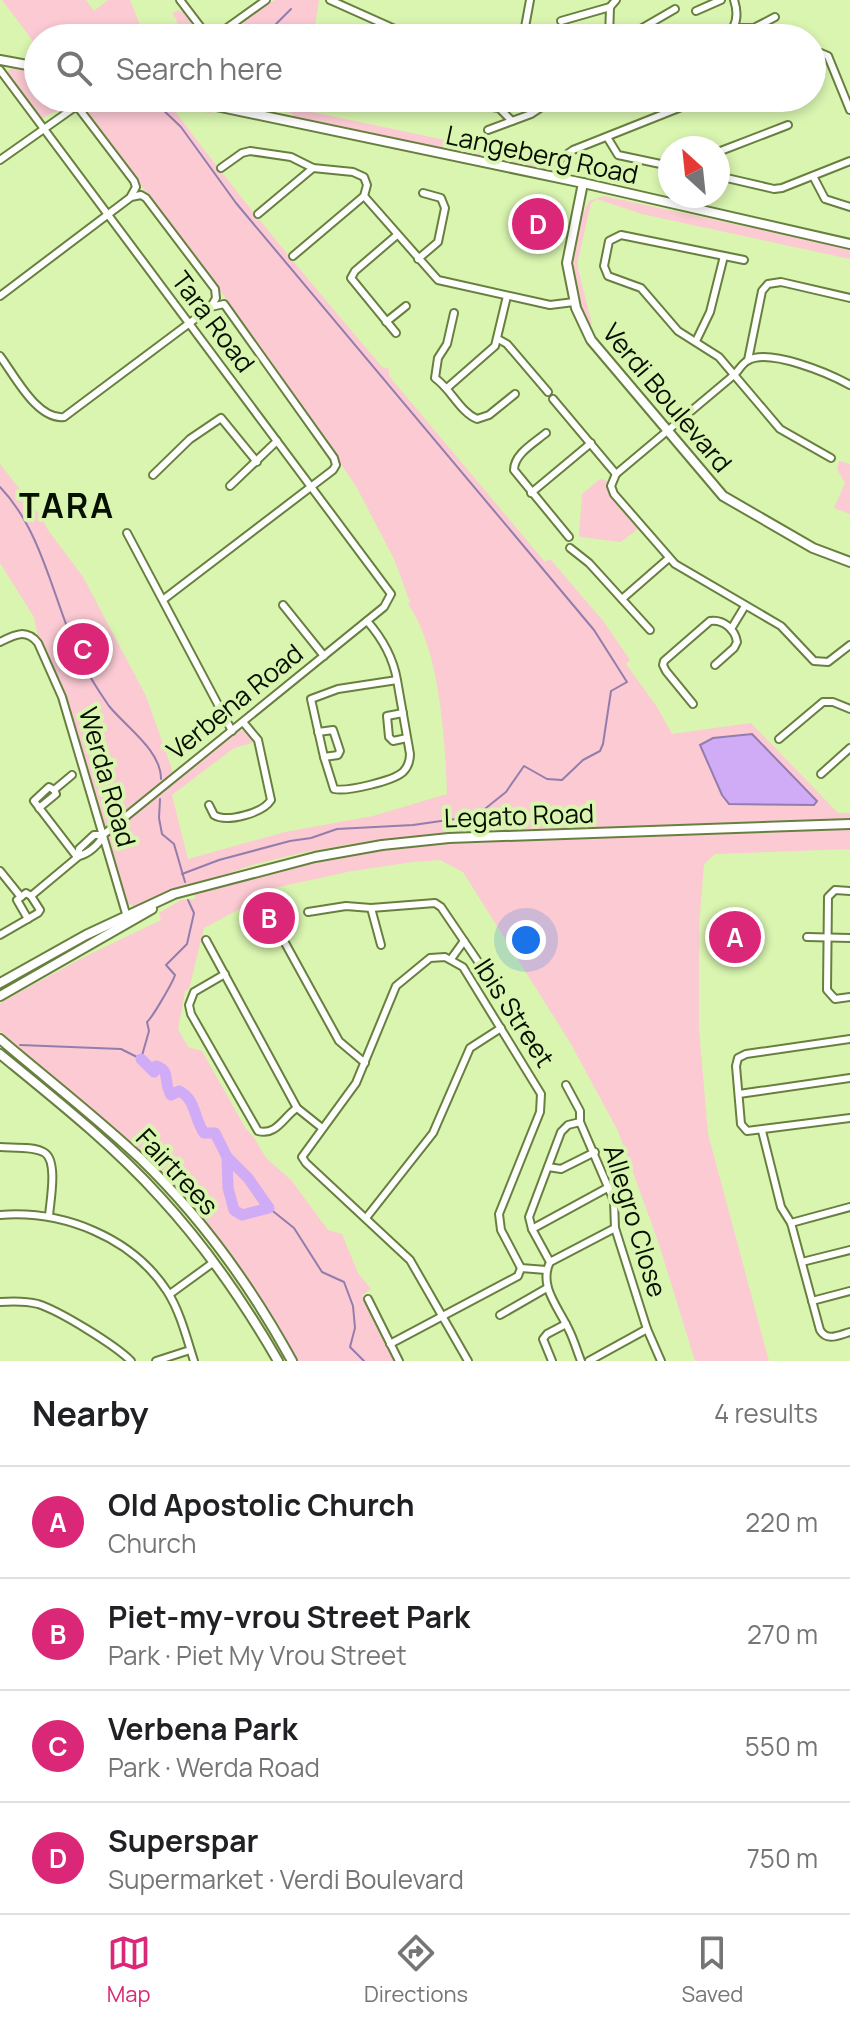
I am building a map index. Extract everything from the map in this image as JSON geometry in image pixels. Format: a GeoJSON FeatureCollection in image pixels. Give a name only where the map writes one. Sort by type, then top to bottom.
{"type":"FeatureCollection","features":[{"type":"Feature","properties":{"kind":"main road"},"geometry":{"type":"LineString","coordinates":[[0,60],[24,64]]}},
{"type":"Feature","properties":{"kind":"main road","name":"Langeberg Road"},"geometry":{"type":"LineString","coordinates":[[264,112],[850,244]]}},
{"type":"Feature","properties":{"kind":"main road","name":"Verdi Boulevard"},"geometry":{"type":"LineString","coordinates":[[583,183],[567,263],[574,302],[591,340],[730,502],[813,548],[850,562]]}},
{"type":"Feature","properties":{"kind":"main road","name":"Legato Road"},"geometry":{"type":"LineString","coordinates":[[0,983],[127,918],[196,888],[315,857],[382,845],[449,838],[850,824]]}},
{"type":"Feature","properties":{"kind":"main road","name":"Legato Road"},"geometry":{"type":"LineString","coordinates":[[0,996],[127,918]]}},
{"type":"Feature","properties":{"kind":"main road","name":"Fairtrees"},"geometry":{"type":"LineString","coordinates":[[0,1039],[93,1117],[165,1184],[219,1249],[292,1361]]}},
{"type":"Feature","properties":{"kind":"main road","name":"Fairtrees"},"geometry":{"type":"LineString","coordinates":[[0,1054],[125,1161],[179,1218],[238,1296],[278,1361]]}},
{"type":"Feature","properties":{"kind":"street"},"geometry":{"type":"LineString","coordinates":[[180,0],[200,24]]}},
{"type":"Feature","properties":{"kind":"street"},"geometry":{"type":"LineString","coordinates":[[330,0],[384,24]]}},
{"type":"Feature","properties":{"kind":"street"},"geometry":{"type":"LineString","coordinates":[[526,24],[530,0]]}},
{"type":"Feature","properties":{"kind":"street"},"geometry":{"type":"LineString","coordinates":[[561,21],[610,7],[616,0]]}},
{"type":"Feature","properties":{"kind":"street"},"geometry":{"type":"LineString","coordinates":[[696,11],[721,0]]}},
{"type":"Feature","properties":{"kind":"street"},"geometry":{"type":"LineString","coordinates":[[734,0],[737,14],[735,24]]}},
{"type":"Feature","properties":{"kind":"street"},"geometry":{"type":"LineString","coordinates":[[231,24],[263,1]]}},
{"type":"Feature","properties":{"kind":"street"},"geometry":{"type":"LineString","coordinates":[[609,24],[610,7]]}},
{"type":"Feature","properties":{"kind":"street"},"geometry":{"type":"LineString","coordinates":[[649,24],[675,9]]}},
{"type":"Feature","properties":{"kind":"street"},"geometry":{"type":"LineString","coordinates":[[762,24],[775,17]]}},
{"type":"Feature","properties":{"kind":"street"},"geometry":{"type":"LineString","coordinates":[[826,55],[849,105]]}},
{"type":"Feature","properties":{"kind":"street","name":"Tara Road"},"geometry":{"type":"LineString","coordinates":[[0,70],[24,102]]}},
{"type":"Feature","properties":{"kind":"street","name":"Tara Road"},"geometry":{"type":"LineString","coordinates":[[31,112],[386,585],[390,599]]}},
{"type":"Feature","properties":{"kind":"street"},"geometry":{"type":"LineString","coordinates":[[0,160],[66,112]]}},
{"type":"Feature","properties":{"kind":"street"},"geometry":{"type":"LineString","coordinates":[[0,296],[131,197],[135,190],[134,181],[82,112]]}},
{"type":"Feature","properties":{"kind":"street"},"geometry":{"type":"LineString","coordinates":[[503,112],[512,121]]}},
{"type":"Feature","properties":{"kind":"street"},"geometry":{"type":"LineString","coordinates":[[488,130],[533,112]]}},
{"type":"Feature","properties":{"kind":"street"},"geometry":{"type":"LineString","coordinates":[[556,162],[569,152],[669,112]]}},
{"type":"Feature","properties":{"kind":"street"},"geometry":{"type":"LineString","coordinates":[[730,147],[788,125]]}},
{"type":"Feature","properties":{"kind":"street"},"geometry":{"type":"LineString","coordinates":[[607,137],[613,150],[621,156],[658,164]]}},
{"type":"Feature","properties":{"kind":"street"},"geometry":{"type":"LineString","coordinates":[[221,168],[250,151],[291,157],[313,168],[362,175],[367,185],[364,196],[293,256]]}},
{"type":"Feature","properties":{"kind":"street"},"geometry":{"type":"LineString","coordinates":[[730,179],[774,189],[850,161]]}},
{"type":"Feature","properties":{"kind":"street"},"geometry":{"type":"LineString","coordinates":[[258,214],[313,168]]}},
{"type":"Feature","properties":{"kind":"street"},"geometry":{"type":"LineString","coordinates":[[813,176],[825,199],[850,207]]}},
{"type":"Feature","properties":{"kind":"street"},"geometry":{"type":"LineString","coordinates":[[418,259],[437,243],[445,208],[441,198],[423,193]]}},
{"type":"Feature","properties":{"kind":"street"},"geometry":{"type":"LineString","coordinates":[[131,197],[141,195],[146,198],[215,289],[216,298],[211,307]]}},
{"type":"Feature","properties":{"kind":"street"},"geometry":{"type":"LineString","coordinates":[[364,196],[418,259],[442,281],[550,305],[574,302]]}},
{"type":"Feature","properties":{"kind":"street"},"geometry":{"type":"LineString","coordinates":[[396,333],[351,278],[397,235]]}},
{"type":"Feature","properties":{"kind":"street"},"geometry":{"type":"LineString","coordinates":[[744,260],[616,235],[609,241],[604,266],[608,276],[641,288],[678,331],[715,353],[780,429],[831,458]]}},
{"type":"Feature","properties":{"kind":"street"},"geometry":{"type":"LineString","coordinates":[[696,341],[710,312],[724,256]]}},
{"type":"Feature","properties":{"kind":"street"},"geometry":{"type":"LineString","coordinates":[[850,298],[781,282],[771,283],[762,291],[748,360],[616,474],[611,483],[613,492],[669,558],[682,569],[785,629],[818,663],[828,662],[850,645]]}},
{"type":"Feature","properties":{"kind":"street"},"geometry":{"type":"LineString","coordinates":[[447,388],[493,349],[507,296]]}},
{"type":"Feature","properties":{"kind":"street"},"geometry":{"type":"LineString","coordinates":[[0,356],[40,410],[51,417],[64,417],[211,307],[218,304],[226,306],[334,458],[336,467],[164,599]]}},
{"type":"Feature","properties":{"kind":"street"},"geometry":{"type":"LineString","coordinates":[[386,322],[406,306]]}},
{"type":"Feature","properties":{"kind":"street"},"geometry":{"type":"LineString","coordinates":[[454,313],[447,344],[438,358],[434,375],[468,414],[477,419],[489,415],[515,394]]}},
{"type":"Feature","properties":{"kind":"street"},"geometry":{"type":"LineString","coordinates":[[498,339],[511,348],[616,474]]}},
{"type":"Feature","properties":{"kind":"street"},"geometry":{"type":"LineString","coordinates":[[751,343],[762,357]]}},
{"type":"Feature","properties":{"kind":"street"},"geometry":{"type":"LineString","coordinates":[[748,360],[762,357],[818,369],[850,385]]}},
{"type":"Feature","properties":{"kind":"street"},"geometry":{"type":"LineString","coordinates":[[153,475],[190,439],[221,418],[257,462]]}},
{"type":"Feature","properties":{"kind":"street"},"geometry":{"type":"LineString","coordinates":[[546,433],[513,464],[515,473],[569,537]]}},
{"type":"Feature","properties":{"kind":"street"},"geometry":{"type":"LineString","coordinates":[[230,486],[277,441]]}},
{"type":"Feature","properties":{"kind":"street"},"geometry":{"type":"LineString","coordinates":[[531,493],[591,443]]}},
{"type":"Feature","properties":{"kind":"street"},"geometry":{"type":"LineString","coordinates":[[127,533],[232,731]]}},
{"type":"Feature","properties":{"kind":"street"},"geometry":{"type":"LineString","coordinates":[[570,548],[589,563],[650,630]]}},
{"type":"Feature","properties":{"kind":"street"},"geometry":{"type":"LineString","coordinates":[[622,599],[669,558]]}},
{"type":"Feature","properties":{"kind":"street","name":"Verbena Road"},"geometry":{"type":"LineString","coordinates":[[31,896],[390,599]]}},
{"type":"Feature","properties":{"kind":"street"},"geometry":{"type":"LineString","coordinates":[[283,605],[324,656]]}},
{"type":"Feature","properties":{"kind":"street"},"geometry":{"type":"LineString","coordinates":[[731,629],[745,606]]}},
{"type":"Feature","properties":{"kind":"street"},"geometry":{"type":"LineString","coordinates":[[367,621],[387,649],[397,680],[410,754],[406,769],[399,775],[340,791],[334,789],[318,732],[311,701],[313,697],[338,689],[397,680]]}},
{"type":"Feature","properties":{"kind":"street"},"geometry":{"type":"LineString","coordinates":[[693,704],[666,671],[663,662],[710,621],[719,621],[731,629],[737,639],[736,646],[715,665]]}},
{"type":"Feature","properties":{"kind":"street","name":"Werda Road"},"geometry":{"type":"LineString","coordinates":[[0,642],[23,633],[32,636],[38,643],[62,697],[127,918]]}},
{"type":"Feature","properties":{"kind":"street"},"geometry":{"type":"LineString","coordinates":[[779,739],[823,702],[833,702],[850,709]]}},
{"type":"Feature","properties":{"kind":"street"},"geometry":{"type":"LineString","coordinates":[[403,713],[387,716],[389,737],[393,741],[407,738]]}},
{"type":"Feature","properties":{"kind":"street"},"geometry":{"type":"LineString","coordinates":[[209,805],[214,815],[225,819],[264,808],[271,800],[258,740],[243,722]]}},
{"type":"Feature","properties":{"kind":"street"},"geometry":{"type":"LineString","coordinates":[[318,732],[333,730],[340,751],[338,755],[324,757]]}},
{"type":"Feature","properties":{"kind":"street"},"geometry":{"type":"LineString","coordinates":[[821,774],[850,748]]}},
{"type":"Feature","properties":{"kind":"street"},"geometry":{"type":"LineString","coordinates":[[72,775],[54,790],[49,787],[34,800],[78,856]]}},
{"type":"Feature","properties":{"kind":"street"},"geometry":{"type":"LineString","coordinates":[[0,871],[21,897]]}},
{"type":"Feature","properties":{"kind":"street"},"geometry":{"type":"LineString","coordinates":[[850,891],[835,890],[829,894],[827,992],[835,999],[850,997]]}},
{"type":"Feature","properties":{"kind":"street"},"geometry":{"type":"LineString","coordinates":[[0,935],[28,919],[40,911],[26,893],[17,902],[28,919]]}},
{"type":"Feature","properties":{"kind":"street"},"geometry":{"type":"LineString","coordinates":[[308,912],[346,906],[371,908],[435,903],[441,907],[479,963]]}},
{"type":"Feature","properties":{"kind":"street"},"geometry":{"type":"LineString","coordinates":[[371,908],[381,945]]}},
{"type":"Feature","properties":{"kind":"street"},"geometry":{"type":"LineString","coordinates":[[807,937],[850,938]]}},
{"type":"Feature","properties":{"kind":"street"},"geometry":{"type":"LineString","coordinates":[[206,940],[297,1108],[322,1128]]}},
{"type":"Feature","properties":{"kind":"street"},"geometry":{"type":"LineString","coordinates":[[284,941],[339,1041],[365,1063]]}},
{"type":"Feature","properties":{"kind":"street"},"geometry":{"type":"LineString","coordinates":[[451,959],[464,941]]}},
{"type":"Feature","properties":{"kind":"street","name":"Ibis Street"},"geometry":{"type":"LineString","coordinates":[[468,1361],[410,1260],[304,1161],[304,1151],[352,1090],[396,986],[430,958],[451,959],[463,967],[542,1097],[540,1112],[499,1214],[500,1227],[521,1268]]}},
{"type":"Feature","properties":{"kind":"street"},"geometry":{"type":"LineString","coordinates":[[225,974],[194,992],[189,1008],[191,1014],[258,1131],[273,1130],[297,1108]]}},
{"type":"Feature","properties":{"kind":"street"},"geometry":{"type":"LineString","coordinates":[[366,1218],[433,1133],[470,1048],[501,1028]]}},
{"type":"Feature","properties":{"kind":"street"},"geometry":{"type":"LineString","coordinates":[[850,1039],[741,1055],[736,1066],[744,1129],[762,1131],[850,1118]]}},
{"type":"Feature","properties":{"kind":"street"},"geometry":{"type":"LineString","coordinates":[[739,1094],[850,1078]]}},
{"type":"Feature","properties":{"kind":"street"},"geometry":{"type":"LineString","coordinates":[[566,1085],[580,1111],[580,1122]]}},
{"type":"Feature","properties":{"kind":"street","name":"Allegro Close"},"geometry":{"type":"LineString","coordinates":[[532,1229],[530,1212],[561,1132],[568,1125],[580,1122],[609,1187],[615,1205],[615,1228],[647,1329],[661,1361]]}},
{"type":"Feature","properties":{"kind":"street"},"geometry":{"type":"LineString","coordinates":[[762,1131],[781,1207],[791,1223],[823,1336],[829,1338],[850,1332]]}},
{"type":"Feature","properties":{"kind":"street"},"geometry":{"type":"LineString","coordinates":[[0,1147],[41,1151],[49,1158],[53,1167],[49,1216]]}},
{"type":"Feature","properties":{"kind":"street"},"geometry":{"type":"LineString","coordinates":[[548,1167],[561,1169],[595,1152]]}},
{"type":"Feature","properties":{"kind":"street"},"geometry":{"type":"LineString","coordinates":[[550,1262],[532,1229],[609,1187]]}},
{"type":"Feature","properties":{"kind":"street"},"geometry":{"type":"LineString","coordinates":[[791,1223],[850,1207]]}},
{"type":"Feature","properties":{"kind":"street"},"geometry":{"type":"LineString","coordinates":[[0,1215],[49,1216],[83,1226],[124,1247],[146,1264],[170,1294],[194,1361]]}},
{"type":"Feature","properties":{"kind":"street"},"geometry":{"type":"LineString","coordinates":[[581,1361],[547,1288],[546,1270],[550,1262],[615,1228]]}},
{"type":"Feature","properties":{"kind":"street"},"geometry":{"type":"LineString","coordinates":[[802,1262],[850,1250]]}},
{"type":"Feature","properties":{"kind":"street"},"geometry":{"type":"LineString","coordinates":[[170,1294],[214,1262]]}},
{"type":"Feature","properties":{"kind":"street"},"geometry":{"type":"LineString","coordinates":[[390,1344],[518,1276],[521,1268],[546,1270]]}},
{"type":"Feature","properties":{"kind":"street"},"geometry":{"type":"LineString","coordinates":[[500,1315],[547,1288]]}},
{"type":"Feature","properties":{"kind":"street"},"geometry":{"type":"LineString","coordinates":[[812,1301],[850,1291]]}},
{"type":"Feature","properties":{"kind":"street"},"geometry":{"type":"LineString","coordinates":[[368,1299],[399,1361]]}},
{"type":"Feature","properties":{"kind":"street"},"geometry":{"type":"LineString","coordinates":[[0,1302],[28,1302],[47,1308],[131,1361]]}},
{"type":"Feature","properties":{"kind":"street"},"geometry":{"type":"LineString","coordinates":[[552,1361],[543,1339],[566,1324]]}},
{"type":"Feature","properties":{"kind":"street"},"geometry":{"type":"LineString","coordinates":[[589,1361],[647,1329]]}},
{"type":"Feature","properties":{"kind":"street"},"geometry":{"type":"LineString","coordinates":[[156,1361],[190,1350]]}},
{"type":"Feature","properties":{"kind":"shaded area"},"geometry":{"type":"Polygon","coordinates":[[[2,0],[86,0],[94,11],[108,0],[130,0],[139,24],[24,24],[24,29],[2,0]]]}},
{"type":"Feature","properties":{"kind":"shaded area"},"geometry":{"type":"Polygon","coordinates":[[[275,0],[319,0],[315,24],[238,24],[275,0]]]}},
{"type":"Feature","properties":{"kind":"shaded area"},"geometry":{"type":"Polygon","coordinates":[[[178,10],[183,12],[191,24],[178,24],[172,14],[178,10]]]}},
{"type":"Feature","properties":{"kind":"shaded area"},"geometry":{"type":"Polygon","coordinates":[[[12,68],[24,70],[24,96],[9,76],[8,71],[12,68]]]}},
{"type":"Feature","properties":{"kind":"shaded area"},"geometry":{"type":"Polygon","coordinates":[[[36,112],[54,112],[41,119],[36,112]]]}},
{"type":"Feature","properties":{"kind":"shaded area"},"geometry":{"type":"Polygon","coordinates":[[[86,112],[176,112],[274,238],[382,367],[389,369],[389,376],[545,562],[550,559],[604,622],[630,660],[626,664],[672,734],[751,723],[838,813],[850,813],[850,819],[446,833],[369,841],[252,865],[135,907],[126,902],[108,841],[110,834],[239,730],[249,732],[252,743],[234,748],[172,795],[188,859],[285,832],[373,816],[447,794],[445,747],[434,669],[394,559],[356,486],[224,296],[86,112]]]}},
{"type":"Feature","properties":{"kind":"shaded area"},"geometry":{"type":"Polygon","coordinates":[[[285,112],[312,112],[545,161],[547,167],[567,171],[566,175],[296,118],[285,112]]]}},
{"type":"Feature","properties":{"kind":"shaded area"},"geometry":{"type":"Polygon","coordinates":[[[604,196],[850,249],[850,259],[642,214],[597,199],[591,203],[578,260],[592,324],[587,326],[577,295],[574,263],[577,231],[589,201],[604,196]]]}},
{"type":"Feature","properties":{"kind":"shaded area"},"geometry":{"type":"Polygon","coordinates":[[[839,461],[850,464],[850,514],[834,508],[845,483],[837,469],[839,461]]]}},
{"type":"Feature","properties":{"kind":"shaded area"},"geometry":{"type":"Polygon","coordinates":[[[0,464],[83,577],[146,696],[174,775],[111,825],[106,826],[101,821],[64,690],[38,637],[34,617],[0,563],[0,464]]]}},
{"type":"Feature","properties":{"kind":"shaded area"},"geometry":{"type":"Polygon","coordinates":[[[600,479],[607,481],[610,494],[639,528],[621,542],[579,535],[582,494],[600,479]]]}},
{"type":"Feature","properties":{"kind":"shaded area"},"geometry":{"type":"Polygon","coordinates":[[[752,734],[817,801],[814,805],[729,804],[700,745],[713,738],[752,734]]]}},
{"type":"Feature","properties":{"kind":"shaded area"},"geometry":{"type":"Polygon","coordinates":[[[850,828],[850,849],[715,854],[704,864],[699,925],[699,1029],[708,1134],[769,1361],[695,1361],[658,1241],[618,1131],[571,1044],[463,872],[440,860],[352,871],[265,890],[286,934],[280,937],[247,905],[204,928],[189,989],[185,991],[178,1029],[188,1047],[202,1051],[266,1158],[291,1180],[328,1230],[342,1234],[358,1273],[371,1289],[362,1295],[396,1361],[296,1361],[263,1305],[135,1148],[0,1031],[0,1003],[82,958],[161,920],[159,913],[181,900],[195,899],[194,893],[286,866],[427,845],[850,828]]]}},
{"type":"Feature","properties":{"kind":"waterway"},"geometry":{"type":"LineString","coordinates":[[276,24],[291,9]]}},
{"type":"Feature","properties":{"kind":"waterway"},"geometry":{"type":"LineString","coordinates":[[165,112],[181,127],[236,203],[594,630],[627,682],[611,691],[600,751],[583,760],[562,780],[547,779],[524,766],[506,792],[476,816],[413,825],[337,829],[219,860],[182,874]]}},
{"type":"Feature","properties":{"kind":"waterway"},"geometry":{"type":"LineString","coordinates":[[0,487],[29,529],[89,675],[109,706],[149,749],[161,779]]}},
{"type":"Feature","properties":{"kind":"waterway"},"geometry":{"type":"LineString","coordinates":[[160,799],[162,834],[174,844],[185,882]]}},
{"type":"Feature","properties":{"kind":"waterway"},"geometry":{"type":"LineString","coordinates":[[20,1045],[121,1049],[141,1059],[149,1031],[147,1022],[175,975],[166,965],[187,944],[194,913],[188,900]]}},
{"type":"Feature","properties":{"kind":"waterway"},"geometry":{"type":"LineString","coordinates":[[141,1059],[154,1072],[156,1066],[164,1070],[171,1095],[179,1091],[185,1095],[204,1133],[215,1133],[227,1157],[228,1188],[234,1210],[242,1215],[269,1208],[248,1178],[227,1157]]}},
{"type":"Feature","properties":{"kind":"waterway"},"geometry":{"type":"LineString","coordinates":[[269,1208],[294,1228],[322,1272],[344,1282],[353,1306],[355,1328],[350,1347],[364,1361]]}},
{"type":"Feature","properties":{"kind":"place","name":"Superspar"},"geometry":{"type":"Point","coordinates":[538,224]}},
{"type":"Feature","properties":{"kind":"place","name":"Verbena Park"},"geometry":{"type":"Point","coordinates":[83,649]}},
{"type":"Feature","properties":{"kind":"place","name":"Piet-my-vrou Street Park"},"geometry":{"type":"Point","coordinates":[269,918]}},
{"type":"Feature","properties":{"kind":"place","name":"Old Apostolic Church"},"geometry":{"type":"Point","coordinates":[735,937]}},
{"type":"Feature","properties":{"kind":"district","name":"TARA"},"geometry":{"type":"Point","coordinates":[67,506]}}]}
